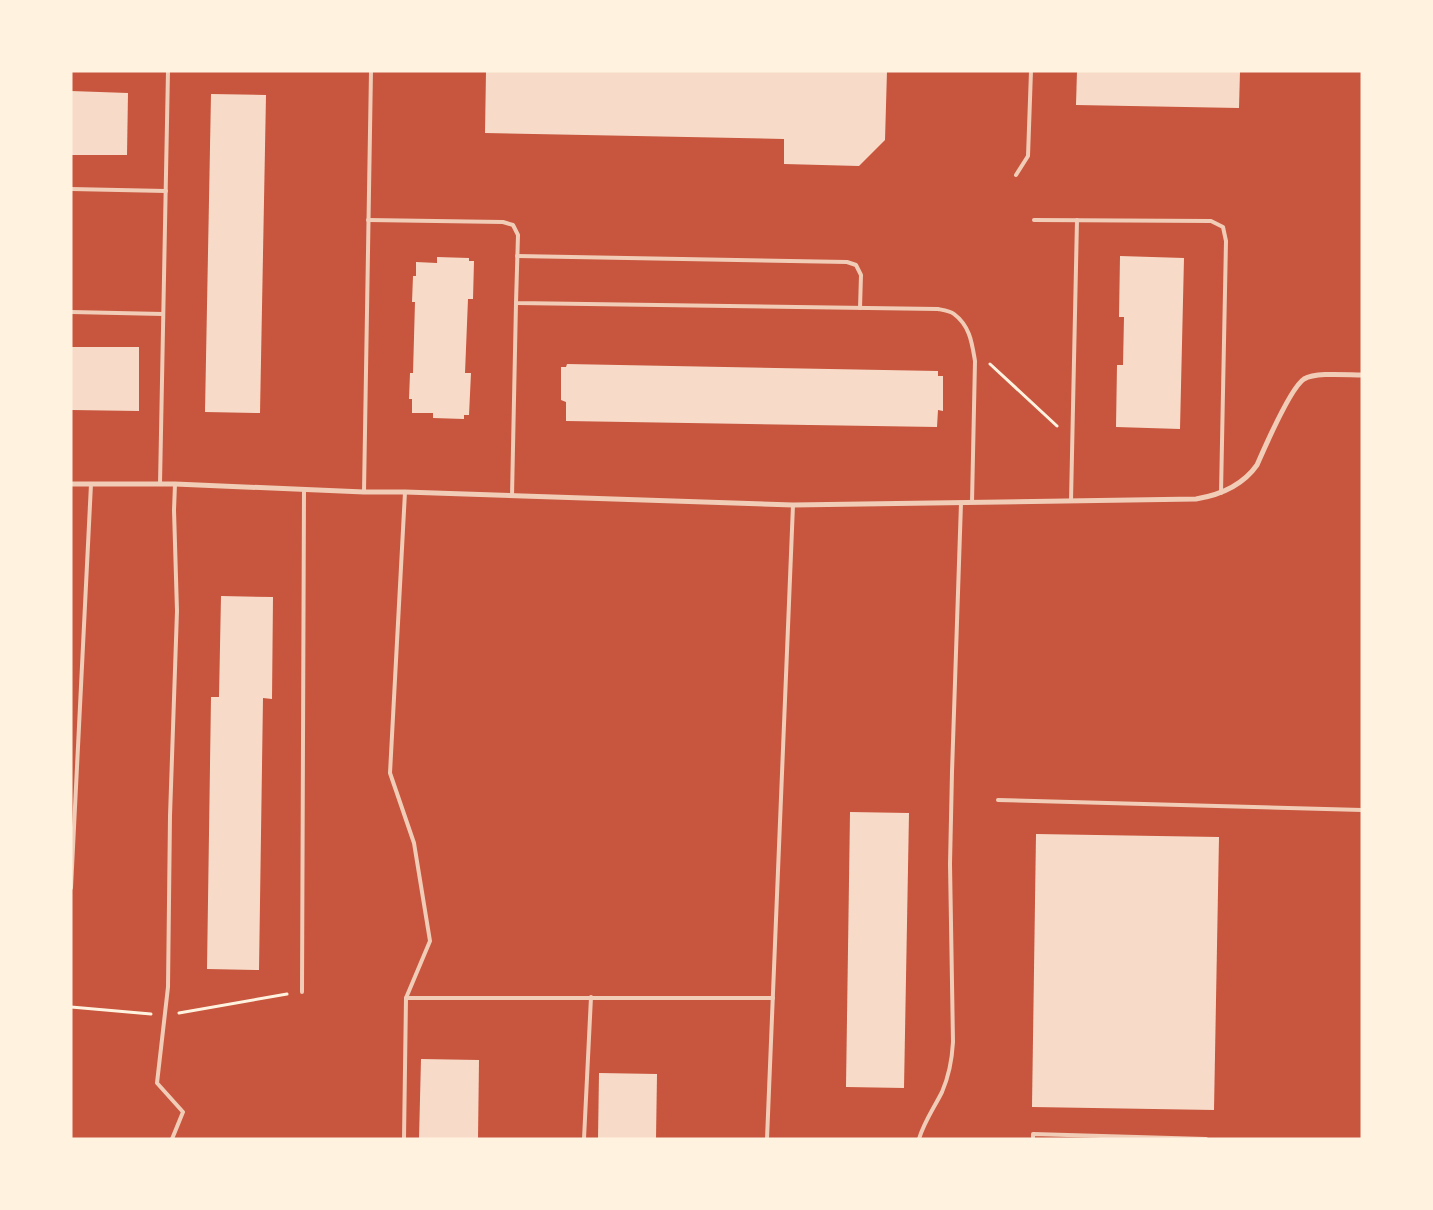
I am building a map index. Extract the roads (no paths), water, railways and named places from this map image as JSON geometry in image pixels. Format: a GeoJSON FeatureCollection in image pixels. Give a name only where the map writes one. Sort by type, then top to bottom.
{"type":"FeatureCollection","features":[{"type":"Feature","properties":{"kind":"street"},"geometry":{"type":"LineString","coordinates":[[71,484],[175,484],[793,506],[1196,499],[1221,493],[1250,475],[1257,465],[1292,393],[1304,379],[1320,374],[1362,375]]}},
{"type":"Feature","properties":{"kind":"lane"},"geometry":{"type":"LineString","coordinates":[[160,484],[168,71]]}},
{"type":"Feature","properties":{"kind":"lane"},"geometry":{"type":"LineString","coordinates":[[364,492],[371,71]]}},
{"type":"Feature","properties":{"kind":"lane"},"geometry":{"type":"LineString","coordinates":[[1016,175],[1028,156],[1031,71]]}},
{"type":"Feature","properties":{"kind":"lane"},"geometry":{"type":"LineString","coordinates":[[71,189],[166,191]]}},
{"type":"Feature","properties":{"kind":"lane"},"geometry":{"type":"LineString","coordinates":[[368,220],[503,222],[512,225],[518,235],[512,496]]}},
{"type":"Feature","properties":{"kind":"lane"},"geometry":{"type":"LineString","coordinates":[[1034,220],[1211,222],[1223,227],[1226,241],[1221,493]]}},
{"type":"Feature","properties":{"kind":"lane"},"geometry":{"type":"LineString","coordinates":[[1070,501],[1077,220]]}},
{"type":"Feature","properties":{"kind":"lane"},"geometry":{"type":"LineString","coordinates":[[517,256],[847,262],[856,265],[861,275],[860,308]]}},
{"type":"Feature","properties":{"kind":"lane"},"geometry":{"type":"LineString","coordinates":[[516,303],[938,309],[953,313],[965,326],[972,341],[975,361],[972,502]]}},
{"type":"Feature","properties":{"kind":"lane"},"geometry":{"type":"LineString","coordinates":[[71,312],[163,314]]}},
{"type":"Feature","properties":{"kind":"lane"},"geometry":{"type":"LineString","coordinates":[[71,888],[91,484]]}},
{"type":"Feature","properties":{"kind":"lane"},"geometry":{"type":"LineString","coordinates":[[172,1139],[183,1112],[158,1083],[168,987],[170,816],[177,611],[175,484]]}},
{"type":"Feature","properties":{"kind":"lane"},"geometry":{"type":"LineString","coordinates":[[302,992],[304,489]]}},
{"type":"Feature","properties":{"kind":"lane"},"geometry":{"type":"LineString","coordinates":[[404,1139],[406,998],[430,941],[414,843],[390,773],[405,492]]}},
{"type":"Feature","properties":{"kind":"lane"},"geometry":{"type":"LineString","coordinates":[[919,1139],[951,1067],[954,1042],[950,846],[961,503]]}},
{"type":"Feature","properties":{"kind":"lane"},"geometry":{"type":"LineString","coordinates":[[767,1139],[793,506]]}},
{"type":"Feature","properties":{"kind":"lane"},"geometry":{"type":"LineString","coordinates":[[998,800],[1362,810]]}},
{"type":"Feature","properties":{"kind":"lane"},"geometry":{"type":"LineString","coordinates":[[584,1139],[591,997]]}},
{"type":"Feature","properties":{"kind":"lane"},"geometry":{"type":"LineString","coordinates":[[406,998],[773,998]]}},
{"type":"Feature","properties":{"kind":"lane"},"geometry":{"type":"LineString","coordinates":[[1033,1139],[1034,1134],[1206,1139]]}}]}
